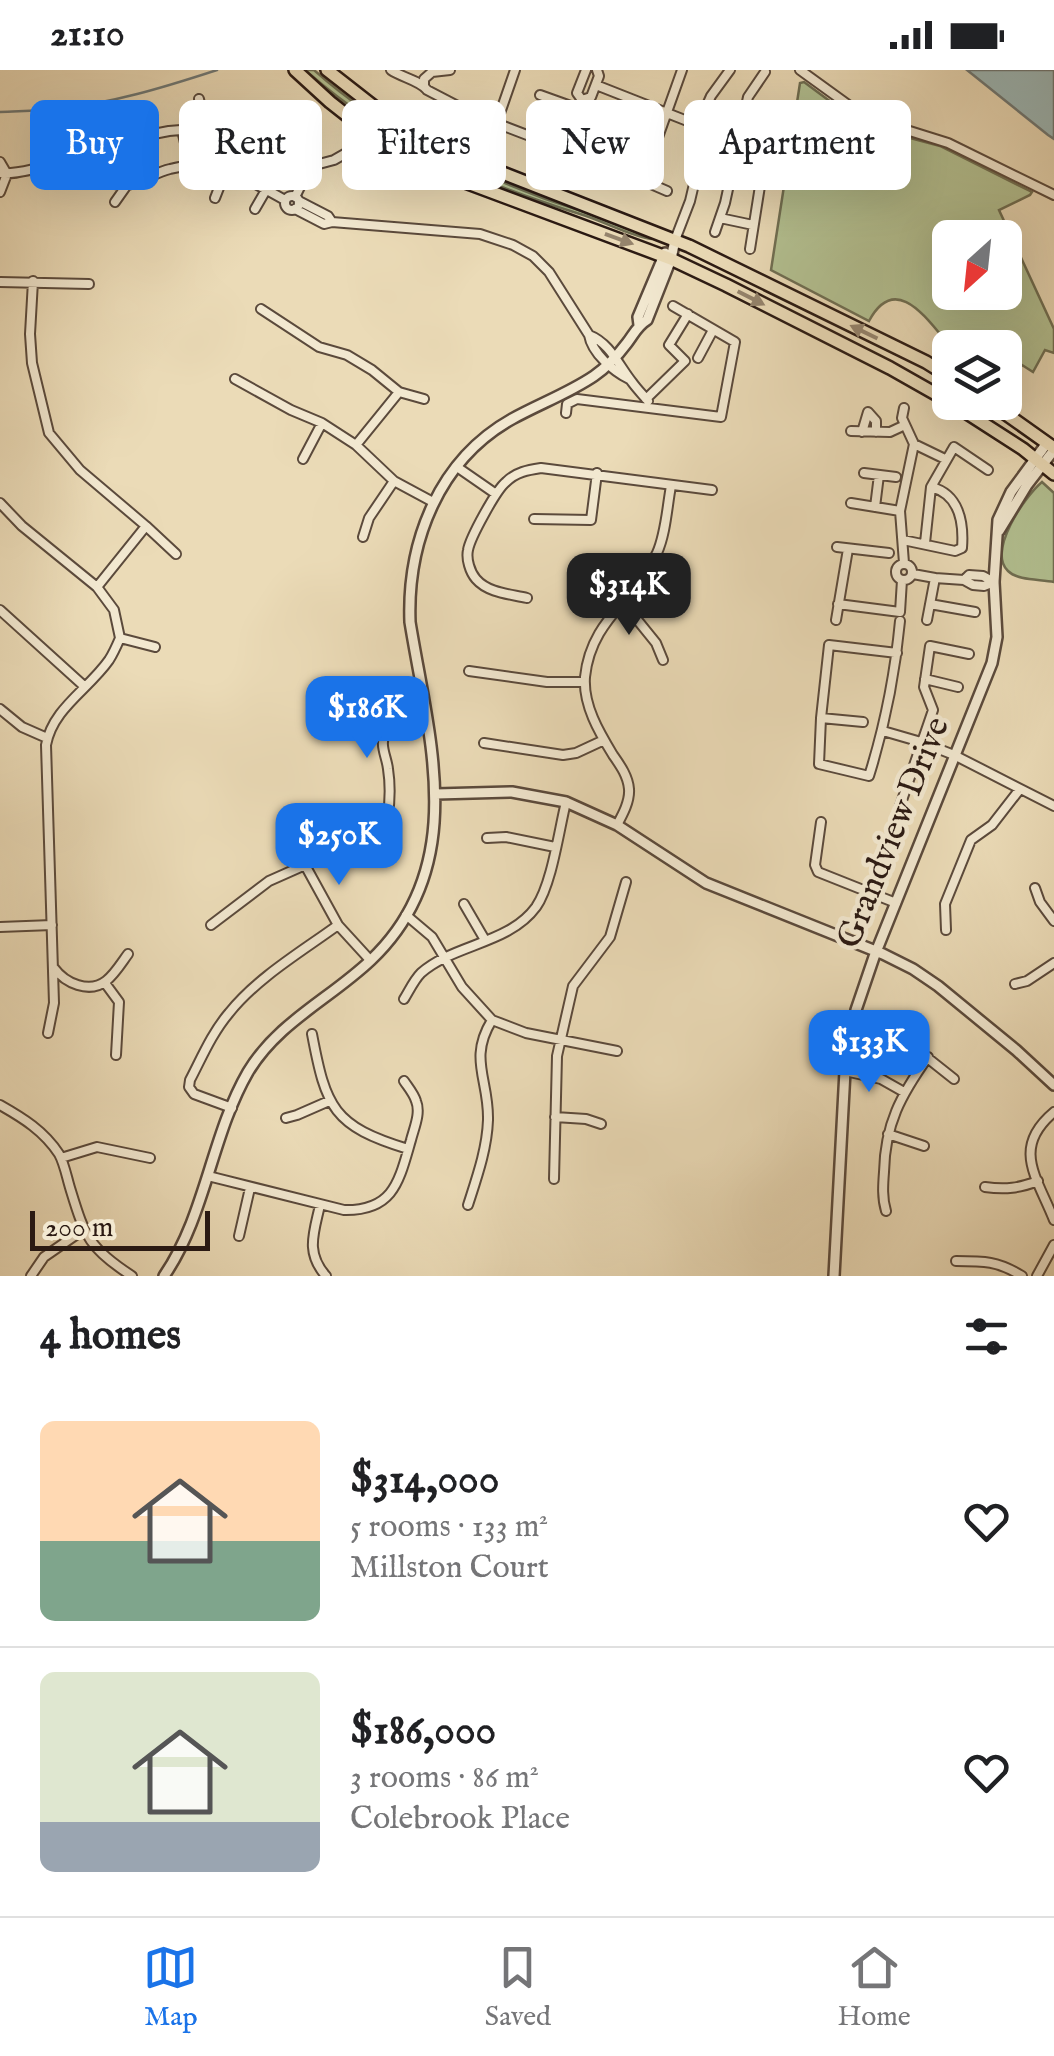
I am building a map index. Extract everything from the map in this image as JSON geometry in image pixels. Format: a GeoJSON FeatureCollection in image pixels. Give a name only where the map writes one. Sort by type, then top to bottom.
{"type":"FeatureCollection","features":[{"type":"Feature","properties":{"kind":"main road"},"geometry":{"type":"LineString","coordinates":[[295,70],[342,111]]}},
{"type":"Feature","properties":{"kind":"main road"},"geometry":{"type":"LineString","coordinates":[[327,70],[365,100]]}},
{"type":"Feature","properties":{"kind":"main road"},"geometry":{"type":"LineString","coordinates":[[506,174],[675,240],[932,368]]}},
{"type":"Feature","properties":{"kind":"main road"},"geometry":{"type":"LineString","coordinates":[[485,190],[667,258],[932,392]]}},
{"type":"Feature","properties":{"kind":"main road"},"geometry":{"type":"LineString","coordinates":[[977,420],[1054,474]]}},
{"type":"Feature","properties":{"kind":"main road"},"geometry":{"type":"LineString","coordinates":[[1014,420],[1052,447]]}},
{"type":"Feature","properties":{"kind":"street"},"geometry":{"type":"LineString","coordinates":[[391,70],[424,85]]}},
{"type":"Feature","properties":{"kind":"street"},"geometry":{"type":"LineString","coordinates":[[445,100],[427,90],[424,79],[432,72],[450,70]]}},
{"type":"Feature","properties":{"kind":"street"},"geometry":{"type":"LineString","coordinates":[[506,100],[515,70]]}},
{"type":"Feature","properties":{"kind":"street"},"geometry":{"type":"LineString","coordinates":[[579,100],[577,93],[586,70]]}},
{"type":"Feature","properties":{"kind":"street"},"geometry":{"type":"LineString","coordinates":[[586,100],[596,85],[597,70]]}},
{"type":"Feature","properties":{"kind":"street"},"geometry":{"type":"LineString","coordinates":[[664,122],[682,70]]}},
{"type":"Feature","properties":{"kind":"street"},"geometry":{"type":"LineString","coordinates":[[709,100],[730,70]]}},
{"type":"Feature","properties":{"kind":"street"},"geometry":{"type":"LineString","coordinates":[[800,70],[865,117],[948,143],[1054,195]]}},
{"type":"Feature","properties":{"kind":"street"},"geometry":{"type":"LineString","coordinates":[[747,100],[765,72]]}},
{"type":"Feature","properties":{"kind":"street"},"geometry":{"type":"LineString","coordinates":[[596,85],[684,120]]}},
{"type":"Feature","properties":{"kind":"street"},"geometry":{"type":"LineString","coordinates":[[540,94],[564,100]]}},
{"type":"Feature","properties":{"kind":"street"},"geometry":{"type":"LineString","coordinates":[[0,162],[4,173],[0,192]]}},
{"type":"Feature","properties":{"kind":"street"},"geometry":{"type":"LineString","coordinates":[[4,173],[30,169]]}},
{"type":"Feature","properties":{"kind":"street"},"geometry":{"type":"LineString","coordinates":[[115,202],[124,190]]}},
{"type":"Feature","properties":{"kind":"street"},"geometry":{"type":"LineString","coordinates":[[215,198],[218,190]]}},
{"type":"Feature","properties":{"kind":"street"},"geometry":{"type":"LineString","coordinates":[[255,209],[266,190],[285,200],[290,196],[324,224],[480,234],[513,245],[533,256],[549,272],[589,335],[601,341],[612,361],[625,369],[648,403]]}},
{"type":"Feature","properties":{"kind":"street"},"geometry":{"type":"LineString","coordinates":[[296,202],[300,190]]}},
{"type":"Feature","properties":{"kind":"street"},"geometry":{"type":"LineString","coordinates":[[164,1276],[186,1240],[232,1108],[250,1070],[282,1029],[370,960],[406,915],[428,862],[436,794],[409,593],[415,552],[434,502],[473,448],[510,420],[593,377],[612,361],[638,325],[692,190]]}},
{"type":"Feature","properties":{"kind":"street"},"geometry":{"type":"LineString","coordinates":[[715,232],[727,190]]}},
{"type":"Feature","properties":{"kind":"street"},"geometry":{"type":"LineString","coordinates":[[750,248],[759,190]]}},
{"type":"Feature","properties":{"kind":"street"},"geometry":{"type":"LineString","coordinates":[[720,218],[753,225]]}},
{"type":"Feature","properties":{"kind":"street"},"geometry":{"type":"LineString","coordinates":[[33,281],[32,363],[49,433],[80,470],[176,554]]}},
{"type":"Feature","properties":{"kind":"street"},"geometry":{"type":"LineString","coordinates":[[0,282],[88,284]]}},
{"type":"Feature","properties":{"kind":"street"},"geometry":{"type":"LineString","coordinates":[[566,412],[567,404],[577,399],[648,403],[721,417],[735,342],[674,306]]}},
{"type":"Feature","properties":{"kind":"street"},"geometry":{"type":"LineString","coordinates":[[261,309],[319,347],[347,355],[372,370],[399,392],[424,399]]}},
{"type":"Feature","properties":{"kind":"street"},"geometry":{"type":"LineString","coordinates":[[648,403],[684,361],[669,344],[688,314]]}},
{"type":"Feature","properties":{"kind":"street"},"geometry":{"type":"LineString","coordinates":[[698,358],[714,330]]}},
{"type":"Feature","properties":{"kind":"street"},"geometry":{"type":"LineString","coordinates":[[235,379],[322,423],[356,445],[394,481],[434,502]]}},
{"type":"Feature","properties":{"kind":"street"},"geometry":{"type":"LineString","coordinates":[[356,445],[399,392]]}},
{"type":"Feature","properties":{"kind":"street"},"geometry":{"type":"LineString","coordinates":[[904,408],[902,418],[914,444],[945,459]]}},
{"type":"Feature","properties":{"kind":"street"},"geometry":{"type":"LineString","coordinates":[[862,432],[868,412],[876,421],[876,432]]}},
{"type":"Feature","properties":{"kind":"street"},"geometry":{"type":"LineString","coordinates":[[303,460],[322,423]]}},
{"type":"Feature","properties":{"kind":"street"},"geometry":{"type":"LineString","coordinates":[[851,431],[890,432],[904,425]]}},
{"type":"Feature","properties":{"kind":"street"},"geometry":{"type":"LineString","coordinates":[[904,564],[900,511],[914,444]]}},
{"type":"Feature","properties":{"kind":"street"},"geometry":{"type":"LineString","coordinates":[[925,543],[931,488],[954,447],[988,470]]}},
{"type":"Feature","properties":{"kind":"street","name":"Grandview Drive"},"geometry":{"type":"LineString","coordinates":[[834,1276],[846,1071],[856,1010],[996,650],[994,582],[998,520],[1003,506],[1052,447]]}},
{"type":"Feature","properties":{"kind":"street"},"geometry":{"type":"LineString","coordinates":[[456,467],[496,494]]}},
{"type":"Feature","properties":{"kind":"street"},"geometry":{"type":"LineString","coordinates":[[526,598],[490,590],[478,582],[468,560],[468,548],[496,494],[516,474],[541,468],[712,490]]}},
{"type":"Feature","properties":{"kind":"street"},"geometry":{"type":"LineString","coordinates":[[864,472],[896,477]]}},
{"type":"Feature","properties":{"kind":"street"},"geometry":{"type":"LineString","coordinates":[[534,519],[591,520],[597,473]]}},
{"type":"Feature","properties":{"kind":"street"},"geometry":{"type":"LineString","coordinates":[[875,507],[879,475]]}},
{"type":"Feature","properties":{"kind":"street"},"geometry":{"type":"LineString","coordinates":[[362,537],[369,518],[394,481]]}},
{"type":"Feature","properties":{"kind":"street"},"geometry":{"type":"LineString","coordinates":[[617,824],[630,792],[626,774],[590,712],[584,682],[588,655],[597,634],[644,575],[657,552],[671,486]]}},
{"type":"Feature","properties":{"kind":"street"},"geometry":{"type":"LineString","coordinates":[[903,540],[934,548],[962,548],[960,521],[953,500],[931,488]]}},
{"type":"Feature","properties":{"kind":"street"},"geometry":{"type":"LineString","coordinates":[[0,503],[97,587],[114,610],[120,638],[108,661],[56,719],[47,738],[54,1003],[48,1034]]}},
{"type":"Feature","properties":{"kind":"street"},"geometry":{"type":"LineString","coordinates":[[851,503],[900,511]]}},
{"type":"Feature","properties":{"kind":"street"},"geometry":{"type":"LineString","coordinates":[[97,587],[146,526]]}},
{"type":"Feature","properties":{"kind":"street"},"geometry":{"type":"LineString","coordinates":[[837,547],[890,554]]}},
{"type":"Feature","properties":{"kind":"street"},"geometry":{"type":"LineString","coordinates":[[836,620],[848,548]]}},
{"type":"Feature","properties":{"kind":"street"},"geometry":{"type":"LineString","coordinates":[[897,654],[829,645],[819,764],[869,776],[883,731],[897,654],[902,580],[897,568],[910,566],[913,574]]}},
{"type":"Feature","properties":{"kind":"street"},"geometry":{"type":"LineString","coordinates":[[913,574],[964,580],[969,574],[994,582]]}},
{"type":"Feature","properties":{"kind":"street"},"geometry":{"type":"LineString","coordinates":[[902,580],[913,574]]}},
{"type":"Feature","properties":{"kind":"street"},"geometry":{"type":"LineString","coordinates":[[927,620],[935,578]]}},
{"type":"Feature","properties":{"kind":"street"},"geometry":{"type":"LineString","coordinates":[[622,600],[656,642],[662,660]]}},
{"type":"Feature","properties":{"kind":"street"},"geometry":{"type":"LineString","coordinates":[[838,604],[900,617]]}},
{"type":"Feature","properties":{"kind":"street"},"geometry":{"type":"LineString","coordinates":[[930,604],[975,612]]}},
{"type":"Feature","properties":{"kind":"street"},"geometry":{"type":"LineString","coordinates":[[0,610],[84,686]]}},
{"type":"Feature","properties":{"kind":"street"},"geometry":{"type":"LineString","coordinates":[[120,638],[154,648]]}},
{"type":"Feature","properties":{"kind":"street"},"geometry":{"type":"LineString","coordinates":[[900,809],[932,710],[924,687],[930,646],[968,654]]}},
{"type":"Feature","properties":{"kind":"street"},"geometry":{"type":"LineString","coordinates":[[469,671],[546,682],[584,682]]}},
{"type":"Feature","properties":{"kind":"street"},"geometry":{"type":"LineString","coordinates":[[925,679],[958,688]]}},
{"type":"Feature","properties":{"kind":"street"},"geometry":{"type":"LineString","coordinates":[[0,709],[22,727],[47,738]]}},
{"type":"Feature","properties":{"kind":"street"},"geometry":{"type":"LineString","coordinates":[[821,718],[863,722]]}},
{"type":"Feature","properties":{"kind":"street"},"geometry":{"type":"LineString","coordinates":[[377,862],[388,827],[389,771],[384,737],[390,729],[426,722]]}},
{"type":"Feature","properties":{"kind":"street"},"geometry":{"type":"LineString","coordinates":[[883,731],[954,755],[1054,806]]}},
{"type":"Feature","properties":{"kind":"street"},"geometry":{"type":"LineString","coordinates":[[484,743],[563,754],[576,753],[604,740]]}},
{"type":"Feature","properties":{"kind":"street"},"geometry":{"type":"LineString","coordinates":[[946,930],[945,904],[971,840],[992,825],[1020,789]]}},
{"type":"Feature","properties":{"kind":"street"},"geometry":{"type":"LineString","coordinates":[[436,794],[512,792],[566,802],[617,824],[706,882],[913,969],[1054,1085]]}},
{"type":"Feature","properties":{"kind":"street"},"geometry":{"type":"LineString","coordinates":[[404,999],[420,974],[511,928],[537,905],[566,802]]}},
{"type":"Feature","properties":{"kind":"street"},"geometry":{"type":"LineString","coordinates":[[821,822],[815,865],[818,872],[896,903]]}},
{"type":"Feature","properties":{"kind":"street"},"geometry":{"type":"LineString","coordinates":[[290,827],[338,925],[370,960]]}},
{"type":"Feature","properties":{"kind":"street"},"geometry":{"type":"LineString","coordinates":[[487,838],[506,837],[555,847]]}},
{"type":"Feature","properties":{"kind":"street"},"geometry":{"type":"LineString","coordinates":[[211,925],[269,881],[306,864]]}},
{"type":"Feature","properties":{"kind":"street"},"geometry":{"type":"LineString","coordinates":[[554,1179],[557,1056],[573,986],[610,936],[626,882]]}},
{"type":"Feature","properties":{"kind":"street"},"geometry":{"type":"LineString","coordinates":[[1035,888],[1054,921]]}},
{"type":"Feature","properties":{"kind":"street"},"geometry":{"type":"LineString","coordinates":[[464,904],[485,940]]}},
{"type":"Feature","properties":{"kind":"street"},"geometry":{"type":"LineString","coordinates":[[406,915],[432,937],[462,987],[492,1020],[526,1033],[617,1051]]}},
{"type":"Feature","properties":{"kind":"street"},"geometry":{"type":"LineString","coordinates":[[0,927],[52,925]]}},
{"type":"Feature","properties":{"kind":"street"},"geometry":{"type":"LineString","coordinates":[[232,1108],[194,1094],[189,1087],[212,1037],[229,1012],[255,986],[338,925]]}},
{"type":"Feature","properties":{"kind":"street"},"geometry":{"type":"LineString","coordinates":[[53,968],[62,979],[85,987],[105,983],[128,954]]}},
{"type":"Feature","properties":{"kind":"street"},"geometry":{"type":"LineString","coordinates":[[1016,984],[1054,963]]}},
{"type":"Feature","properties":{"kind":"street"},"geometry":{"type":"LineString","coordinates":[[105,983],[119,1002],[116,1054]]}},
{"type":"Feature","properties":{"kind":"street"},"geometry":{"type":"LineString","coordinates":[[468,1205],[487,1136],[488,1104],[479,1052],[492,1020]]}},
{"type":"Feature","properties":{"kind":"street"},"geometry":{"type":"LineString","coordinates":[[896,1032],[954,1078]]}},
{"type":"Feature","properties":{"kind":"street"},"geometry":{"type":"LineString","coordinates":[[312,1034],[329,1100],[346,1121],[376,1140],[408,1150]]}},
{"type":"Feature","properties":{"kind":"street"},"geometry":{"type":"LineString","coordinates":[[886,1211],[883,1201],[888,1134],[904,1092],[928,1058]]}},
{"type":"Feature","properties":{"kind":"street"},"geometry":{"type":"LineString","coordinates":[[846,1071],[881,1079],[904,1092]]}},
{"type":"Feature","properties":{"kind":"street"},"geometry":{"type":"LineString","coordinates":[[208,1176],[344,1210],[362,1210],[377,1204],[392,1193],[398,1181],[417,1117],[417,1102],[404,1081]]}},
{"type":"Feature","properties":{"kind":"street"},"geometry":{"type":"LineString","coordinates":[[286,1118],[329,1100]]}},
{"type":"Feature","properties":{"kind":"street"},"geometry":{"type":"LineString","coordinates":[[0,1104],[30,1122],[49,1140],[61,1158],[83,1230],[95,1248],[132,1276]]}},
{"type":"Feature","properties":{"kind":"street"},"geometry":{"type":"LineString","coordinates":[[1054,1112],[1038,1126],[1030,1142],[1030,1162],[1054,1220]]}},
{"type":"Feature","properties":{"kind":"street"},"geometry":{"type":"LineString","coordinates":[[555,1117],[601,1124]]}},
{"type":"Feature","properties":{"kind":"street"},"geometry":{"type":"LineString","coordinates":[[888,1134],[924,1146]]}},
{"type":"Feature","properties":{"kind":"street"},"geometry":{"type":"LineString","coordinates":[[61,1158],[97,1147],[150,1158]]}},
{"type":"Feature","properties":{"kind":"street"},"geometry":{"type":"LineString","coordinates":[[986,1187],[1018,1189],[1038,1181]]}},
{"type":"Feature","properties":{"kind":"street"},"geometry":{"type":"LineString","coordinates":[[239,1236],[250,1188]]}},
{"type":"Feature","properties":{"kind":"street"},"geometry":{"type":"LineString","coordinates":[[320,1205],[312,1242],[314,1258],[326,1276]]}},
{"type":"Feature","properties":{"kind":"street"},"geometry":{"type":"LineString","coordinates":[[31,1276],[44,1257],[83,1230]]}},
{"type":"Feature","properties":{"kind":"street"},"geometry":{"type":"LineString","coordinates":[[1037,1276],[1054,1245]]}},
{"type":"Feature","properties":{"kind":"street"},"geometry":{"type":"LineString","coordinates":[[956,1260],[990,1261],[1022,1276]]}},
{"type":"Feature","properties":{"kind":"green space"},"geometry":{"type":"Polygon","coordinates":[[[305,70],[314,70],[352,100],[337,97],[305,70]]]}},
{"type":"Feature","properties":{"kind":"green space"},"geometry":{"type":"Polygon","coordinates":[[[804,82],[828,100],[797,100],[800,83],[804,82]]]}},
{"type":"Feature","properties":{"kind":"green space"},"geometry":{"type":"Polygon","coordinates":[[[911,138],[940,146],[1032,192],[999,210],[1004,220],[932,220],[932,310],[1022,310],[1022,260],[1054,329],[1054,353],[1045,350],[1033,372],[1022,365],[1022,330],[936,330],[902,300],[880,306],[869,321],[771,270],[783,190],[911,190],[911,138]]]}},
{"type":"Feature","properties":{"kind":"green space"},"geometry":{"type":"Polygon","coordinates":[[[506,184],[652,239],[506,189],[506,184]]]}},
{"type":"Feature","properties":{"kind":"green space"},"geometry":{"type":"Polygon","coordinates":[[[1042,482],[1054,493],[1054,582],[1018,577],[1003,562],[1002,551],[1011,524],[1042,482]]]}},
{"type":"Feature","properties":{"kind":"water"},"geometry":{"type":"Polygon","coordinates":[[[967,70],[1054,70],[1054,139],[1048,135],[967,70]]]}},
{"type":"Feature","properties":{"kind":"waterway"},"geometry":{"type":"LineString","coordinates":[[0,112],[96,103],[217,70]]}}]}
